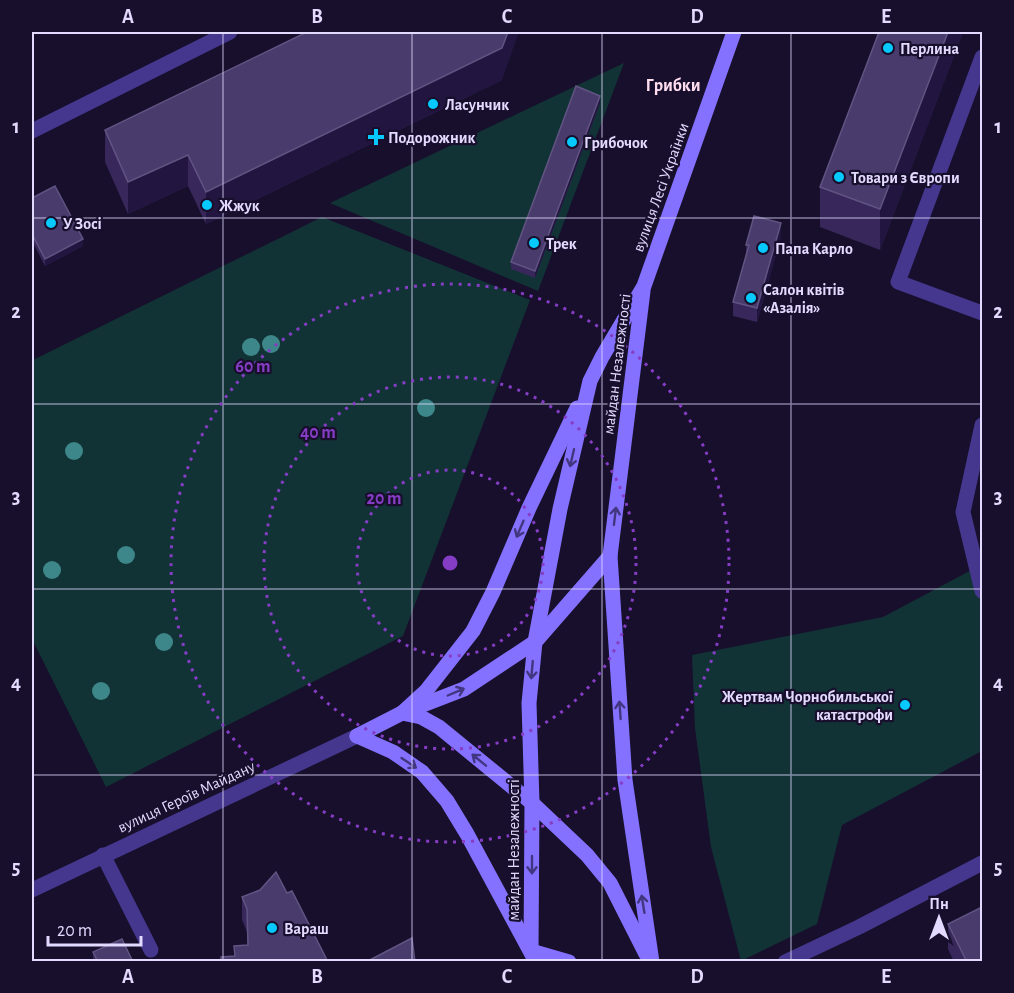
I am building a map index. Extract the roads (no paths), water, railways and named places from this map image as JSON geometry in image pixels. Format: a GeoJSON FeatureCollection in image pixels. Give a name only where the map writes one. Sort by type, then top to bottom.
{"type":"FeatureCollection","features":[{"type":"Feature","properties":{"kind":"main road","name":"вулиця Лесі Українки"},"geometry":{"type":"LineString","coordinates":[[644,286],[734,32]]}},
{"type":"Feature","properties":{"kind":"main road","name":"майдан Незалежності"},"geometry":{"type":"LineString","coordinates":[[534,956],[530,703],[535,642],[560,509],[590,381],[644,286]]}},
{"type":"Feature","properties":{"kind":"main road","name":"майдан Незалежності"},"geometry":{"type":"LineString","coordinates":[[644,286],[610,556],[625,780],[651,962]]}},
{"type":"Feature","properties":{"kind":"main road"},"geometry":{"type":"LineString","coordinates":[[402,714],[426,691],[473,631],[590,381]]}},
{"type":"Feature","properties":{"kind":"main road"},"geometry":{"type":"LineString","coordinates":[[357,736],[402,714],[464,689],[535,642],[610,556]]}},
{"type":"Feature","properties":{"kind":"main road"},"geometry":{"type":"LineString","coordinates":[[402,714],[421,717],[439,728],[532,803],[587,855],[610,883],[651,962]]}},
{"type":"Feature","properties":{"kind":"main road"},"geometry":{"type":"LineString","coordinates":[[357,736],[393,752],[422,772],[447,801],[534,956],[569,962]]}},
{"type":"Feature","properties":{"kind":"street"},"geometry":{"type":"LineString","coordinates":[[32,131],[230,32]]}},
{"type":"Feature","properties":{"kind":"street"},"geometry":{"type":"LineString","coordinates":[[982,57],[898,282],[982,313]]}},
{"type":"Feature","properties":{"kind":"street"},"geometry":{"type":"LineString","coordinates":[[982,425],[963,512],[982,591]]}},
{"type":"Feature","properties":{"kind":"street","name":"вулиця Героїв Майдану"},"geometry":{"type":"LineString","coordinates":[[32,890],[357,736]]}},
{"type":"Feature","properties":{"kind":"street"},"geometry":{"type":"LineString","coordinates":[[103,855],[151,950]]}},
{"type":"Feature","properties":{"kind":"street"},"geometry":{"type":"LineString","coordinates":[[785,962],[859,927],[982,863]]}},
{"type":"Feature","properties":{"kind":"place","name":"Перлина"},"geometry":{"type":"Point","coordinates":[888,48]}},
{"type":"Feature","properties":{"kind":"place","name":"Ласунчик"},"geometry":{"type":"Point","coordinates":[433,104]}},
{"type":"Feature","properties":{"kind":"place","name":"Подорожник"},"geometry":{"type":"Point","coordinates":[376,137]}},
{"type":"Feature","properties":{"kind":"place","name":"Грибочок"},"geometry":{"type":"Point","coordinates":[572,142]}},
{"type":"Feature","properties":{"kind":"place","name":"Товари з Європи"},"geometry":{"type":"Point","coordinates":[839,177]}},
{"type":"Feature","properties":{"kind":"place","name":"Жжук"},"geometry":{"type":"Point","coordinates":[207,205]}},
{"type":"Feature","properties":{"kind":"place","name":"У Зосі"},"geometry":{"type":"Point","coordinates":[51,223]}},
{"type":"Feature","properties":{"kind":"place","name":"Трек"},"geometry":{"type":"Point","coordinates":[534,243]}},
{"type":"Feature","properties":{"kind":"place","name":"Папа Карло"},"geometry":{"type":"Point","coordinates":[763,248]}},
{"type":"Feature","properties":{"kind":"place","name":"Салон квітів «Азалія»"},"geometry":{"type":"Point","coordinates":[751,298]}},
{"type":"Feature","properties":{"kind":"place","name":"Жертвам Чорнобильської катастрофи"},"geometry":{"type":"Point","coordinates":[905,705]}},
{"type":"Feature","properties":{"kind":"place","name":"Вараш"},"geometry":{"type":"Point","coordinates":[272,928]}},
{"type":"Feature","properties":{"kind":"district","name":"Грибки"},"geometry":{"type":"Point","coordinates":[673,85]}}]}
